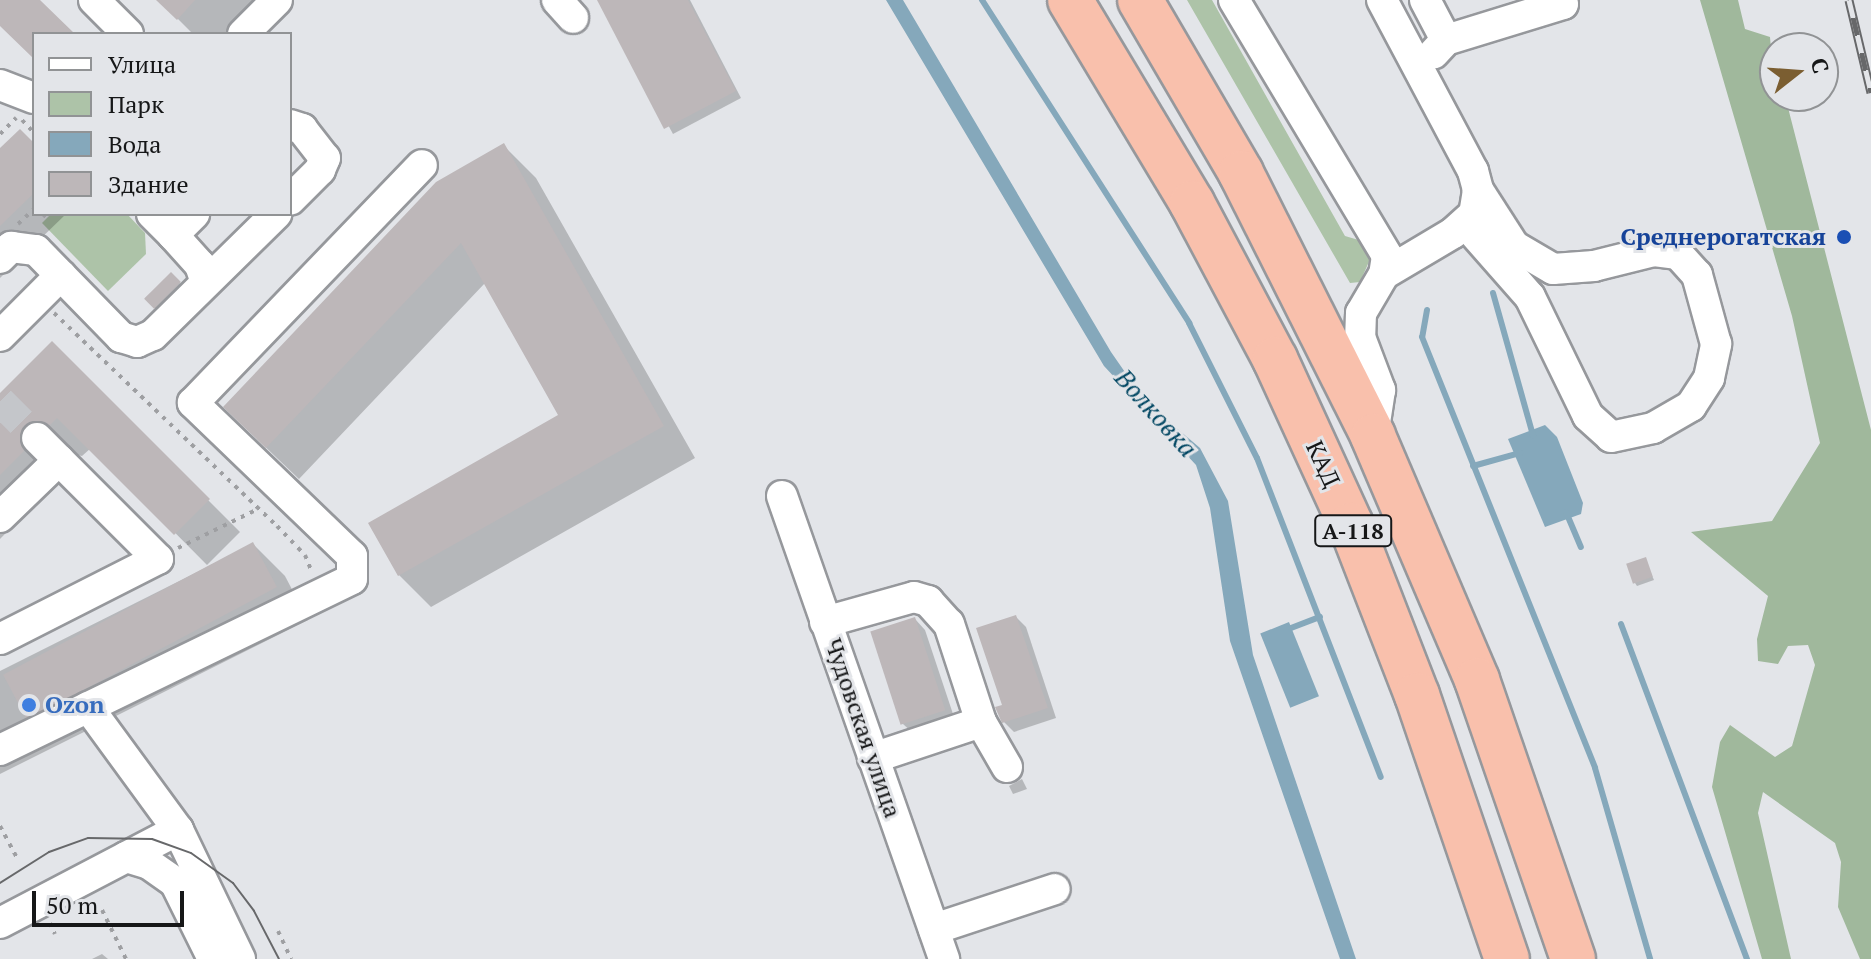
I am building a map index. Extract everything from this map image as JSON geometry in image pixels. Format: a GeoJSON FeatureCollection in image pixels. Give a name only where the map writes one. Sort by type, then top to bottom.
{"type":"FeatureCollection","features":[{"type":"Feature","properties":{"kind":"highway","name":"КАД"},"geometry":{"type":"LineString","coordinates":[[1070,0],[1192,203],[1275,359],[1351,525],[1417,695],[1507,959]]}},
{"type":"Feature","properties":{"kind":"highway","name":"А-118"},"geometry":{"type":"LineString","coordinates":[[1140,0],[1241,173],[1373,436],[1477,680],[1573,959]]}},
{"type":"Feature","properties":{"kind":"street"},"geometry":{"type":"LineString","coordinates":[[94,0],[126,32]]}},
{"type":"Feature","properties":{"kind":"street"},"geometry":{"type":"LineString","coordinates":[[245,32],[277,0]]}},
{"type":"Feature","properties":{"kind":"street"},"geometry":{"type":"LineString","coordinates":[[1234,0],[1387,256],[1384,274],[1361,313],[1360,337],[1380,390],[1373,436]]}},
{"type":"Feature","properties":{"kind":"street"},"geometry":{"type":"LineString","coordinates":[[1382,0],[1478,190],[1514,246],[1553,269],[1594,266],[1654,251],[1678,254],[1697,275],[1716,344],[1709,378],[1691,406],[1653,428],[1611,437],[1588,416],[1530,297],[1465,223]]}},
{"type":"Feature","properties":{"kind":"street"},"geometry":{"type":"LineString","coordinates":[[1425,0],[1446,40]]}},
{"type":"Feature","properties":{"kind":"street"},"geometry":{"type":"LineString","coordinates":[[1419,69],[1446,40],[1563,4],[1560,0]]}},
{"type":"Feature","properties":{"kind":"street"},"geometry":{"type":"LineString","coordinates":[[0,85],[32,97]]}},
{"type":"Feature","properties":{"kind":"street"},"geometry":{"type":"LineString","coordinates":[[292,126],[302,129],[325,158],[320,170],[292,198]]}},
{"type":"Feature","properties":{"kind":"street"},"geometry":{"type":"LineString","coordinates":[[0,750],[352,579],[352,556],[193,403],[422,165]]}},
{"type":"Feature","properties":{"kind":"street"},"geometry":{"type":"LineString","coordinates":[[1384,274],[1465,223],[1474,214],[1478,190]]}},
{"type":"Feature","properties":{"kind":"street"},"geometry":{"type":"LineString","coordinates":[[0,258],[11,247],[24,246],[36,250],[121,337],[137,342],[153,335],[274,216]]}},
{"type":"Feature","properties":{"kind":"street"},"geometry":{"type":"LineString","coordinates":[[173,221],[200,265],[206,282]]}},
{"type":"Feature","properties":{"kind":"street"},"geometry":{"type":"LineString","coordinates":[[0,336],[61,275]]}},
{"type":"Feature","properties":{"kind":"street"},"geometry":{"type":"LineString","coordinates":[[0,639],[158,559],[37,438]]}},
{"type":"Feature","properties":{"kind":"street"},"geometry":{"type":"LineString","coordinates":[[0,517],[59,460]]}},
{"type":"Feature","properties":{"kind":"street","name":"Чудовская улица"},"geometry":{"type":"LineString","coordinates":[[782,496],[944,959]]}},
{"type":"Feature","properties":{"kind":"street"},"geometry":{"type":"LineString","coordinates":[[825,622],[901,597],[928,601],[949,624],[981,722],[1007,767]]}},
{"type":"Feature","properties":{"kind":"street"},"geometry":{"type":"LineString","coordinates":[[88,707],[178,830],[240,959]]}},
{"type":"Feature","properties":{"kind":"street"},"geometry":{"type":"LineString","coordinates":[[873,758],[981,722]]}},
{"type":"Feature","properties":{"kind":"street"},"geometry":{"type":"LineString","coordinates":[[0,923],[178,830]]}},
{"type":"Feature","properties":{"kind":"street"},"geometry":{"type":"LineString","coordinates":[[126,857],[149,864],[175,882],[213,959]]}},
{"type":"Feature","properties":{"kind":"street"},"geometry":{"type":"LineString","coordinates":[[934,929],[1055,889]]}},
{"type":"Feature","properties":{"kind":"path"},"geometry":{"type":"LineString","coordinates":[[0,134],[18,116],[32,131]]}},
{"type":"Feature","properties":{"kind":"path"},"geometry":{"type":"LineString","coordinates":[[24,219],[34,229]]}},
{"type":"Feature","properties":{"kind":"path"},"geometry":{"type":"LineString","coordinates":[[38,298],[305,555],[322,594]]}},
{"type":"Feature","properties":{"kind":"path"},"geometry":{"type":"LineString","coordinates":[[158,559],[258,509]]}},
{"type":"Feature","properties":{"kind":"path"},"geometry":{"type":"LineString","coordinates":[[0,826],[18,860]]}},
{"type":"Feature","properties":{"kind":"path"},"geometry":{"type":"LineString","coordinates":[[102,910],[126,959]]}},
{"type":"Feature","properties":{"kind":"path"},"geometry":{"type":"LineString","coordinates":[[278,931],[291,959]]}},
{"type":"Feature","properties":{"kind":"green space"},"geometry":{"type":"Polygon","coordinates":[[[1187,0],[1212,0],[1345,236],[1362,241],[1371,257],[1360,282],[1350,283],[1187,0]]]}},
{"type":"Feature","properties":{"kind":"green space"},"geometry":{"type":"Polygon","coordinates":[[[1700,0],[1738,0],[1745,29],[1759,33],[1759,112],[1789,112],[1871,430],[1871,959],[1860,959],[1838,907],[1841,862],[1835,843],[1763,792],[1758,813],[1791,959],[1762,959],[1712,787],[1720,742],[1730,725],[1775,757],[1792,746],[1815,665],[1808,645],[1788,646],[1778,664],[1758,661],[1757,639],[1768,596],[1691,532],[1772,521],[1820,443],[1792,316],[1700,0]]]}},
{"type":"Feature","properties":{"kind":"green space"},"geometry":{"type":"Polygon","coordinates":[[[49,216],[129,216],[145,233],[146,254],[108,291],[42,223],[49,216]]]}},
{"type":"Feature","properties":{"kind":"water","name":"Волковка"},"geometry":{"type":"Polygon","coordinates":[[[886,0],[903,0],[1111,352],[1145,401],[1200,448],[1228,501],[1253,655],[1356,959],[1340,959],[1230,641],[1210,508],[1196,465],[1104,366],[886,0]]]}},
{"type":"Feature","properties":{"kind":"water"},"geometry":{"type":"Polygon","coordinates":[[[1545,425],[1557,437],[1583,503],[1581,514],[1545,527],[1508,439],[1545,425]]]}},
{"type":"Feature","properties":{"kind":"water"},"geometry":{"type":"Polygon","coordinates":[[[1289,622],[1319,696],[1290,708],[1260,634],[1289,622]]]}},
{"type":"Feature","properties":{"kind":"building"},"geometry":{"type":"Polygon","coordinates":[[[0,0],[40,0],[73,32],[32,32],[32,57],[0,26],[0,0]]]}},
{"type":"Feature","properties":{"kind":"building"},"geometry":{"type":"Polygon","coordinates":[[[156,0],[195,0],[177,20],[156,0]]]}},
{"type":"Feature","properties":{"kind":"building"},"geometry":{"type":"Polygon","coordinates":[[[597,0],[688,0],[736,91],[664,129],[597,0]]]}},
{"type":"Feature","properties":{"kind":"building"},"geometry":{"type":"Polygon","coordinates":[[[20,129],[32,141],[32,195],[0,226],[0,148],[20,129]]]}},
{"type":"Feature","properties":{"kind":"building"},"geometry":{"type":"Polygon","coordinates":[[[504,143],[664,426],[398,576],[368,523],[558,415],[461,243],[266,448],[223,407],[436,182],[504,143]]]}},
{"type":"Feature","properties":{"kind":"building"},"geometry":{"type":"Polygon","coordinates":[[[171,272],[181,282],[154,309],[144,299],[171,272]]]}},
{"type":"Feature","properties":{"kind":"building"},"geometry":{"type":"Polygon","coordinates":[[[52,341],[210,499],[174,535],[57,418],[50,425],[33,421],[24,426],[20,442],[24,451],[0,475],[0,393],[52,341]]]}},
{"type":"Feature","properties":{"kind":"building"},"geometry":{"type":"Polygon","coordinates":[[[253,542],[277,587],[27,720],[3,675],[253,542]]]}},
{"type":"Feature","properties":{"kind":"building"},"geometry":{"type":"Polygon","coordinates":[[[1646,557],[1653,577],[1633,584],[1626,564],[1646,557]]]}},
{"type":"Feature","properties":{"kind":"building"},"geometry":{"type":"Polygon","coordinates":[[[1016,615],[1048,708],[1002,723],[995,707],[1002,705],[976,628],[1016,615]]]}},
{"type":"Feature","properties":{"kind":"building"},"geometry":{"type":"Polygon","coordinates":[[[915,617],[945,710],[901,725],[870,632],[915,617]]]}},
{"type":"Feature","properties":{"kind":"waterway"},"geometry":{"type":"LineString","coordinates":[[982,0],[1189,323],[1257,458],[1381,777]]}},
{"type":"Feature","properties":{"kind":"waterway"},"geometry":{"type":"LineString","coordinates":[[1493,293],[1533,435]]}},
{"type":"Feature","properties":{"kind":"waterway"},"geometry":{"type":"LineString","coordinates":[[1427,310],[1422,337],[1595,768],[1650,959]]}},
{"type":"Feature","properties":{"kind":"waterway"},"geometry":{"type":"LineString","coordinates":[[1473,466],[1520,453]]}},
{"type":"Feature","properties":{"kind":"waterway"},"geometry":{"type":"LineString","coordinates":[[1566,512],[1581,547]]}},
{"type":"Feature","properties":{"kind":"waterway"},"geometry":{"type":"LineString","coordinates":[[1291,628],[1320,617]]}},
{"type":"Feature","properties":{"kind":"waterway"},"geometry":{"type":"LineString","coordinates":[[1621,624],[1747,959]]}},
{"type":"Feature","properties":{"kind":"tunnel"},"geometry":{"type":"LineString","coordinates":[[0,401],[37,438]]}},
{"type":"Feature","properties":{"kind":"tram line"},"geometry":{"type":"LineString","coordinates":[[0,883],[49,852],[88,838],[152,839],[191,853],[233,883],[254,911],[279,959]]}},
{"type":"Feature","properties":{"kind":"railway"},"geometry":{"type":"LineString","coordinates":[[1849,0],[1871,92]]}},
{"type":"Feature","properties":{"kind":"place","name":"Среднерогатская"},"geometry":{"type":"Point","coordinates":[1844,237]}},
{"type":"Feature","properties":{"kind":"place","name":"Ozon"},"geometry":{"type":"Point","coordinates":[29,705]}}]}
